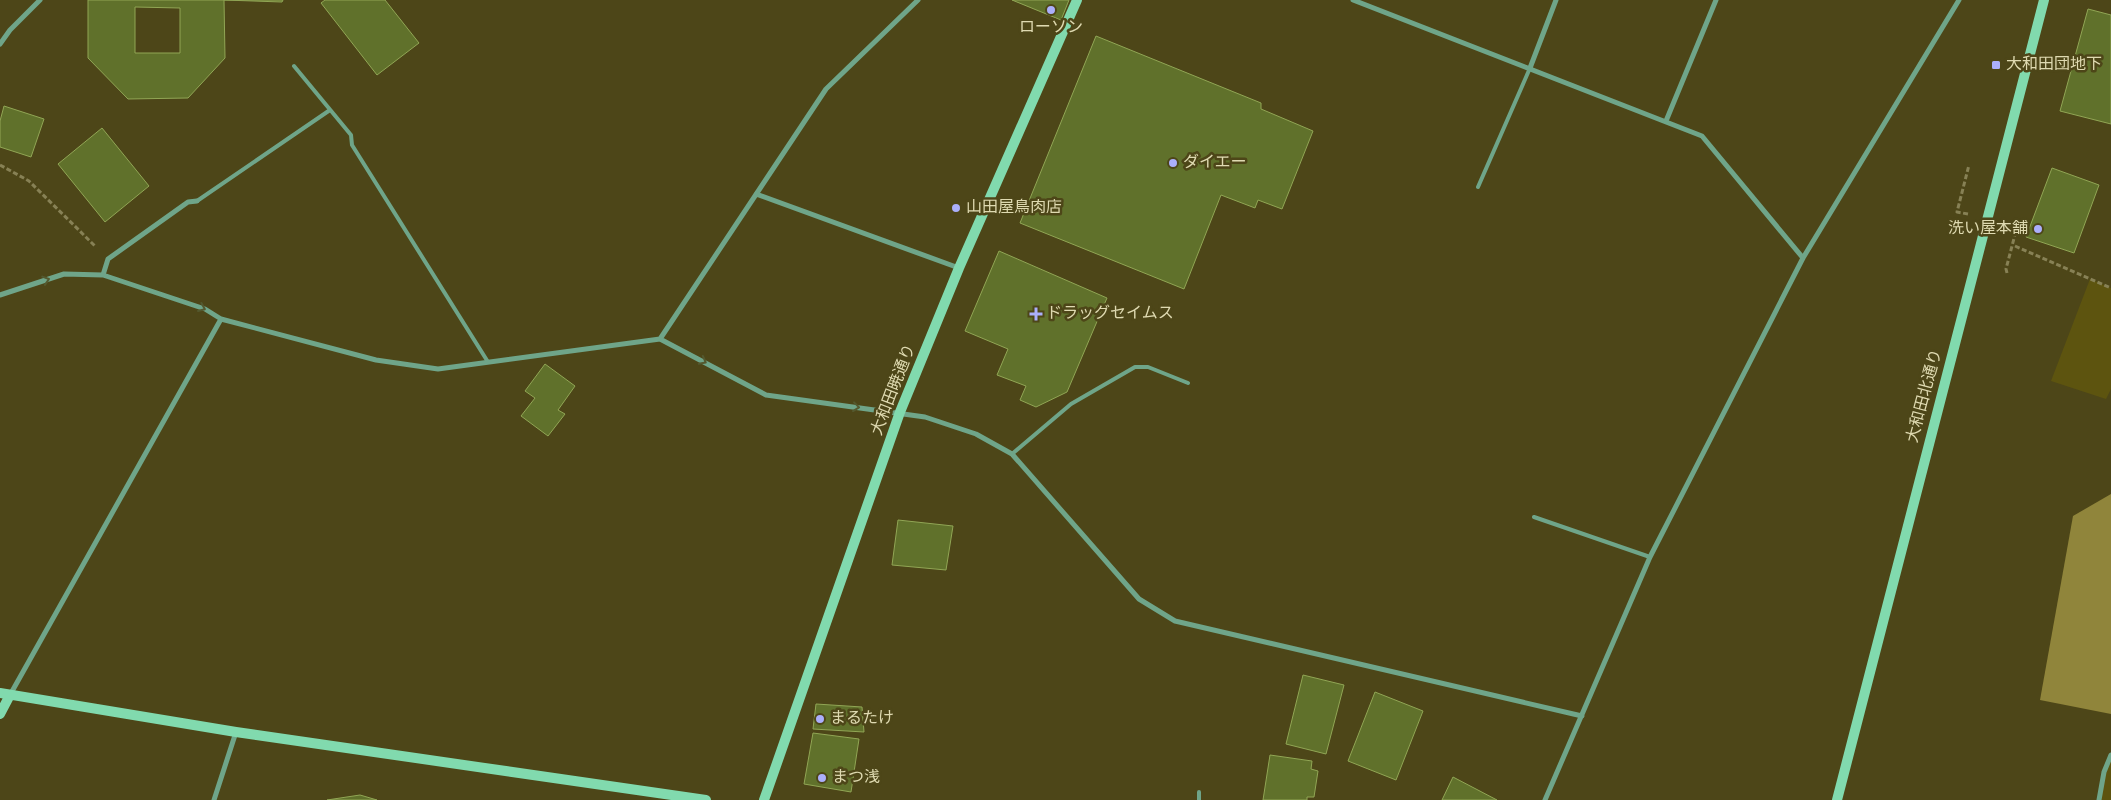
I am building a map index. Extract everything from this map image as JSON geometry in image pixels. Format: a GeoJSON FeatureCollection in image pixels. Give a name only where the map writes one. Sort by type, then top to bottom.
{"type":"FeatureCollection","features":[{"type":"Feature","properties":{"kind":"street"},"geometry":{"type":"LineString","coordinates":[[0,44],[10,30],[40,0]]}},
{"type":"Feature","properties":{"kind":"street"},"geometry":{"type":"LineString","coordinates":[[660,338],[826,89],[918,0]]}},
{"type":"Feature","properties":{"kind":"street","name":"大和田暁通り"},"geometry":{"type":"LineString","coordinates":[[764,800],[900,412],[959,268],[1077,0]]}},
{"type":"Feature","properties":{"kind":"street"},"geometry":{"type":"LineString","coordinates":[[1353,0],[1702,136],[1803,258]]}},
{"type":"Feature","properties":{"kind":"street"},"geometry":{"type":"LineString","coordinates":[[1530,68],[1556,0]]}},
{"type":"Feature","properties":{"kind":"street"},"geometry":{"type":"LineString","coordinates":[[1666,121],[1716,0]]}},
{"type":"Feature","properties":{"kind":"street"},"geometry":{"type":"LineString","coordinates":[[1545,800],[1650,557],[1803,258],[1960,0]]}},
{"type":"Feature","properties":{"kind":"street","name":"大和田北通り"},"geometry":{"type":"LineString","coordinates":[[1836,800],[2044,0]]}},
{"type":"Feature","properties":{"kind":"street"},"geometry":{"type":"LineString","coordinates":[[756,194],[959,268]]}},
{"type":"Feature","properties":{"kind":"street"},"geometry":{"type":"LineString","coordinates":[[103,275],[108,259],[188,202],[198,202]]}},
{"type":"Feature","properties":{"kind":"street"},"geometry":{"type":"LineString","coordinates":[[0,295],[64,274],[103,275],[205,308],[221,319],[376,360],[438,369],[660,338],[766,395],[900,412],[925,417],[976,434],[1012,454],[1139,599],[1175,621],[1582,716]]}},
{"type":"Feature","properties":{"kind":"street"},"geometry":{"type":"LineString","coordinates":[[0,714],[5,694],[221,319]]}},
{"type":"Feature","properties":{"kind":"street"},"geometry":{"type":"LineString","coordinates":[[5,694],[236,732],[706,800]]}},
{"type":"Feature","properties":{"kind":"street"},"geometry":{"type":"LineString","coordinates":[[214,800],[236,732]]}},
{"type":"Feature","properties":{"kind":"street"},"geometry":{"type":"LineString","coordinates":[[2099,800],[2104,772],[2111,755]]}},
{"type":"Feature","properties":{"kind":"lane"},"geometry":{"type":"LineString","coordinates":[[294,66],[351,135],[352,145],[488,362]]}},
{"type":"Feature","properties":{"kind":"lane"},"geometry":{"type":"LineString","coordinates":[[1478,188],[1530,68]]}},
{"type":"Feature","properties":{"kind":"lane"},"geometry":{"type":"LineString","coordinates":[[198,202],[330,110]]}},
{"type":"Feature","properties":{"kind":"lane"},"geometry":{"type":"LineString","coordinates":[[1012,454],[1071,404],[1135,367],[1148,367],[1188,383]]}},
{"type":"Feature","properties":{"kind":"lane"},"geometry":{"type":"LineString","coordinates":[[1534,517],[1650,557]]}},
{"type":"Feature","properties":{"kind":"lane"},"geometry":{"type":"LineString","coordinates":[[1198,800],[1199,792]]}},
{"type":"Feature","properties":{"kind":"path"},"geometry":{"type":"LineString","coordinates":[[0,165],[29,182],[108,259]]}},
{"type":"Feature","properties":{"kind":"path"},"geometry":{"type":"LineString","coordinates":[[1957,212],[1969,165]]}},
{"type":"Feature","properties":{"kind":"path"},"geometry":{"type":"LineString","coordinates":[[2006,271],[2017,227]]}},
{"type":"Feature","properties":{"kind":"path"},"geometry":{"type":"LineString","coordinates":[[2015,246],[2111,288]]}},
{"type":"Feature","properties":{"kind":"shaded area"},"geometry":{"type":"Polygon","coordinates":[[[2090,279],[2111,288],[2111,389],[2106,399],[2051,381],[2090,279]]]}},
{"type":"Feature","properties":{"kind":"shaded area"},"geometry":{"type":"Polygon","coordinates":[[[2111,494],[2111,714],[2040,700],[2073,516],[2111,494]]]}},
{"type":"Feature","properties":{"kind":"shaded area"},"geometry":{"type":"Polygon","coordinates":[[[2111,755],[2111,800],[2099,800],[2111,755]]]}},
{"type":"Feature","properties":{"kind":"building"},"geometry":{"type":"Polygon","coordinates":[[[88,0],[224,0],[225,58],[188,98],[128,99],[88,58],[88,0]],[[135,7],[135,53],[180,53],[180,8],[135,7]]]}},
{"type":"Feature","properties":{"kind":"building"},"geometry":{"type":"Polygon","coordinates":[[[224,0],[283,0],[282,2],[224,0]]]}},
{"type":"Feature","properties":{"kind":"building"},"geometry":{"type":"Polygon","coordinates":[[[325,0],[385,0],[419,43],[377,75],[321,3],[325,0]]]}},
{"type":"Feature","properties":{"kind":"building","name":"ローソン"},"geometry":{"type":"Polygon","coordinates":[[[1012,0],[1069,0],[1061,20],[1012,0]]]}},
{"type":"Feature","properties":{"kind":"building"},"geometry":{"type":"Polygon","coordinates":[[[2088,9],[2111,15],[2111,124],[2060,111],[2088,9]]]}},
{"type":"Feature","properties":{"kind":"building","name":"ダイエー"},"geometry":{"type":"Polygon","coordinates":[[[1096,36],[1261,103],[1261,109],[1313,131],[1282,209],[1258,200],[1255,208],[1221,195],[1184,289],[1020,223],[1096,36]]]}},
{"type":"Feature","properties":{"kind":"building"},"geometry":{"type":"Polygon","coordinates":[[[4,106],[44,119],[31,157],[0,147],[0,121],[4,106]]]}},
{"type":"Feature","properties":{"kind":"building"},"geometry":{"type":"Polygon","coordinates":[[[102,128],[149,186],[105,222],[58,164],[102,128]]]}},
{"type":"Feature","properties":{"kind":"building"},"geometry":{"type":"Polygon","coordinates":[[[2052,168],[2099,185],[2074,253],[2026,237],[2052,168]]]}},
{"type":"Feature","properties":{"kind":"building","name":"ドラッグセイムス"},"geometry":{"type":"Polygon","coordinates":[[[999,251],[1107,298],[1067,392],[1036,407],[1020,400],[1026,386],[997,375],[1008,349],[965,331],[999,251]]]}},
{"type":"Feature","properties":{"kind":"building"},"geometry":{"type":"Polygon","coordinates":[[[545,364],[575,386],[558,410],[565,414],[548,436],[521,416],[535,398],[525,391],[545,364]]]}},
{"type":"Feature","properties":{"kind":"building"},"geometry":{"type":"Polygon","coordinates":[[[898,520],[953,526],[946,570],[892,565],[898,520]]]}},
{"type":"Feature","properties":{"kind":"building"},"geometry":{"type":"Polygon","coordinates":[[[1303,675],[1344,685],[1326,754],[1286,744],[1303,675]]]}},
{"type":"Feature","properties":{"kind":"building"},"geometry":{"type":"Polygon","coordinates":[[[1375,692],[1423,711],[1396,780],[1348,761],[1375,692]]]}},
{"type":"Feature","properties":{"kind":"building"},"geometry":{"type":"Polygon","coordinates":[[[816,704],[862,707],[864,732],[813,729],[816,704]]]}},
{"type":"Feature","properties":{"kind":"building"},"geometry":{"type":"Polygon","coordinates":[[[813,733],[859,739],[851,792],[804,784],[813,733]]]}},
{"type":"Feature","properties":{"kind":"building"},"geometry":{"type":"Polygon","coordinates":[[[1270,755],[1312,761],[1311,769],[1318,771],[1314,797],[1307,797],[1307,800],[1263,800],[1270,755]]]}},
{"type":"Feature","properties":{"kind":"building"},"geometry":{"type":"Polygon","coordinates":[[[1453,777],[1497,800],[1442,800],[1453,777]]]}},
{"type":"Feature","properties":{"kind":"building"},"geometry":{"type":"Polygon","coordinates":[[[360,795],[377,800],[327,800],[360,795]]]}},
{"type":"Feature","properties":{"kind":"place","name":"ローソン"},"geometry":{"type":"Point","coordinates":[1051,10]}},
{"type":"Feature","properties":{"kind":"place","name":"大和田団地下"},"geometry":{"type":"Point","coordinates":[1996,65]}},
{"type":"Feature","properties":{"kind":"place","name":"ダイエー"},"geometry":{"type":"Point","coordinates":[1173,163]}},
{"type":"Feature","properties":{"kind":"place","name":"山田屋鳥肉店"},"geometry":{"type":"Point","coordinates":[956,208]}},
{"type":"Feature","properties":{"kind":"place","name":"洗い屋本舗"},"geometry":{"type":"Point","coordinates":[2038,229]}},
{"type":"Feature","properties":{"kind":"place","name":"ドラッグセイムス"},"geometry":{"type":"Point","coordinates":[1036,314]}},
{"type":"Feature","properties":{"kind":"place","name":"まるたけ"},"geometry":{"type":"Point","coordinates":[820,719]}},
{"type":"Feature","properties":{"kind":"place","name":"まつ浅"},"geometry":{"type":"Point","coordinates":[822,778]}}]}
